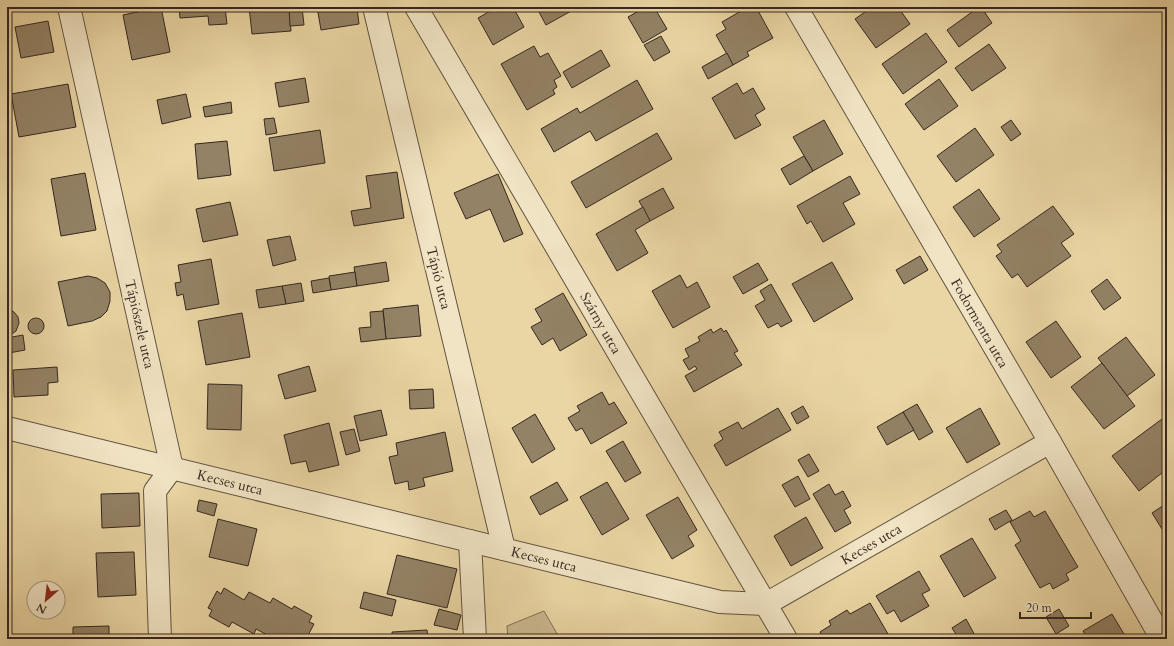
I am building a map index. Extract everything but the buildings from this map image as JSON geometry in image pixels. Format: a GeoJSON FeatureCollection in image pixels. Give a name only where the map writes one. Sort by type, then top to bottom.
{"type":"FeatureCollection","features":[{"type":"Feature","properties":{"kind":"street","name":"Tápiószele utca"},"geometry":{"type":"LineString","coordinates":[[69,7],[172,468]]}},
{"type":"Feature","properties":{"kind":"street","name":"Tápió utca"},"geometry":{"type":"LineString","coordinates":[[374,7],[504,549]]}},
{"type":"Feature","properties":{"kind":"street","name":"Szárny utca"},"geometry":{"type":"LineString","coordinates":[[416,7],[786,639]]}},
{"type":"Feature","properties":{"kind":"street","name":"Fodormenta utca"},"geometry":{"type":"LineString","coordinates":[[796,7],[1050,442],[1162,639]]}},
{"type":"Feature","properties":{"kind":"street","name":"Kecses utca"},"geometry":{"type":"LineString","coordinates":[[7,428],[720,602],[766,604],[1050,442]]}},
{"type":"Feature","properties":{"kind":"street"},"geometry":{"type":"LineString","coordinates":[[160,639],[155,491],[172,468]]}},
{"type":"Feature","properties":{"kind":"street"},"geometry":{"type":"LineString","coordinates":[[470,541],[475,639]]}},
{"type":"Feature","properties":{"kind":"shaded area"},"geometry":{"type":"Polygon","coordinates":[[[544,611],[560,639],[508,639],[507,626],[544,611]]]}}]}
